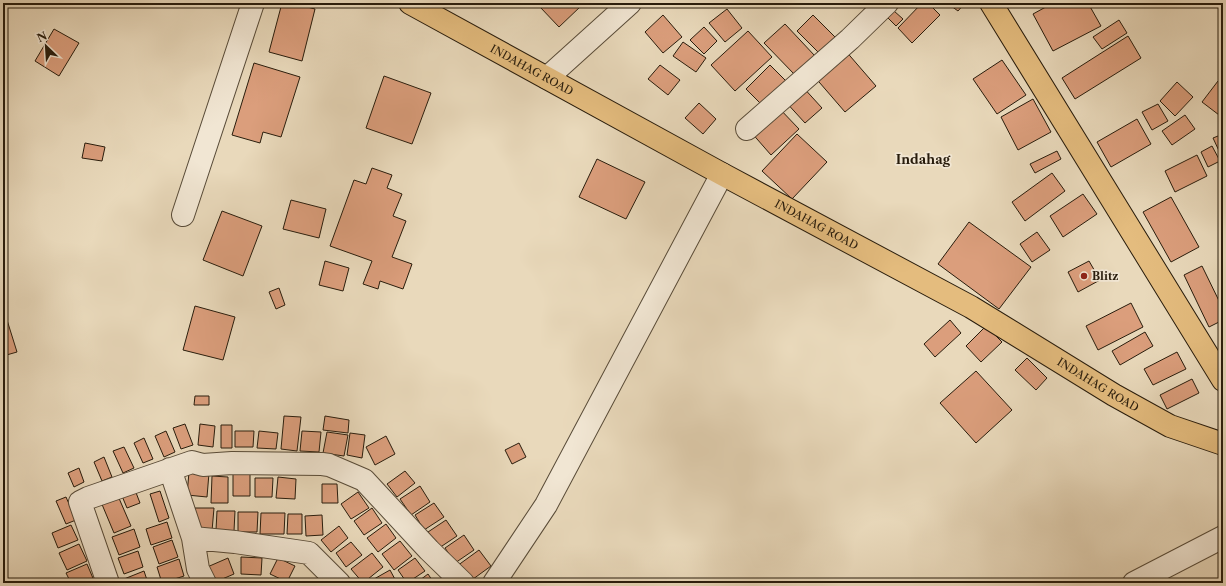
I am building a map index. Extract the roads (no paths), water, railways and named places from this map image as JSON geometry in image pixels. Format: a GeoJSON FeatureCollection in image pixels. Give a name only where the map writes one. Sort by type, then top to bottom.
{"type":"FeatureCollection","features":[{"type":"Feature","properties":{"kind":"main road","name":"INDAHAG ROAD"},"geometry":{"type":"LineString","coordinates":[[410,3],[722,174],[971,307],[1114,395],[1170,426],[1223,444]]}},
{"type":"Feature","properties":{"kind":"main road"},"geometry":{"type":"LineString","coordinates":[[991,3],[1223,380]]}},
{"type":"Feature","properties":{"kind":"street"},"geometry":{"type":"LineString","coordinates":[[183,215],[253,3]]}},
{"type":"Feature","properties":{"kind":"street"},"geometry":{"type":"LineString","coordinates":[[546,78],[630,3]]}},
{"type":"Feature","properties":{"kind":"street"},"geometry":{"type":"LineString","coordinates":[[747,129],[850,39],[888,3]]}},
{"type":"Feature","properties":{"kind":"street"},"geometry":{"type":"LineString","coordinates":[[494,583],[546,505],[722,174]]}},
{"type":"Feature","properties":{"kind":"street"},"geometry":{"type":"LineString","coordinates":[[108,583],[80,502],[192,462],[203,465],[232,463],[322,464],[329,465],[364,480],[429,550],[463,583]]}},
{"type":"Feature","properties":{"kind":"street"},"geometry":{"type":"LineString","coordinates":[[170,469],[193,538],[198,569],[205,583]]}},
{"type":"Feature","properties":{"kind":"street"},"geometry":{"type":"LineString","coordinates":[[1134,583],[1223,537]]}},
{"type":"Feature","properties":{"kind":"street"},"geometry":{"type":"LineString","coordinates":[[193,538],[235,542],[309,553],[339,583]]}},
{"type":"Feature","properties":{"kind":"place","name":"Blitz"},"geometry":{"type":"Point","coordinates":[1084,276]}},
{"type":"Feature","properties":{"kind":"district","name":"Indahag"},"geometry":{"type":"Point","coordinates":[923,159]}}]}
